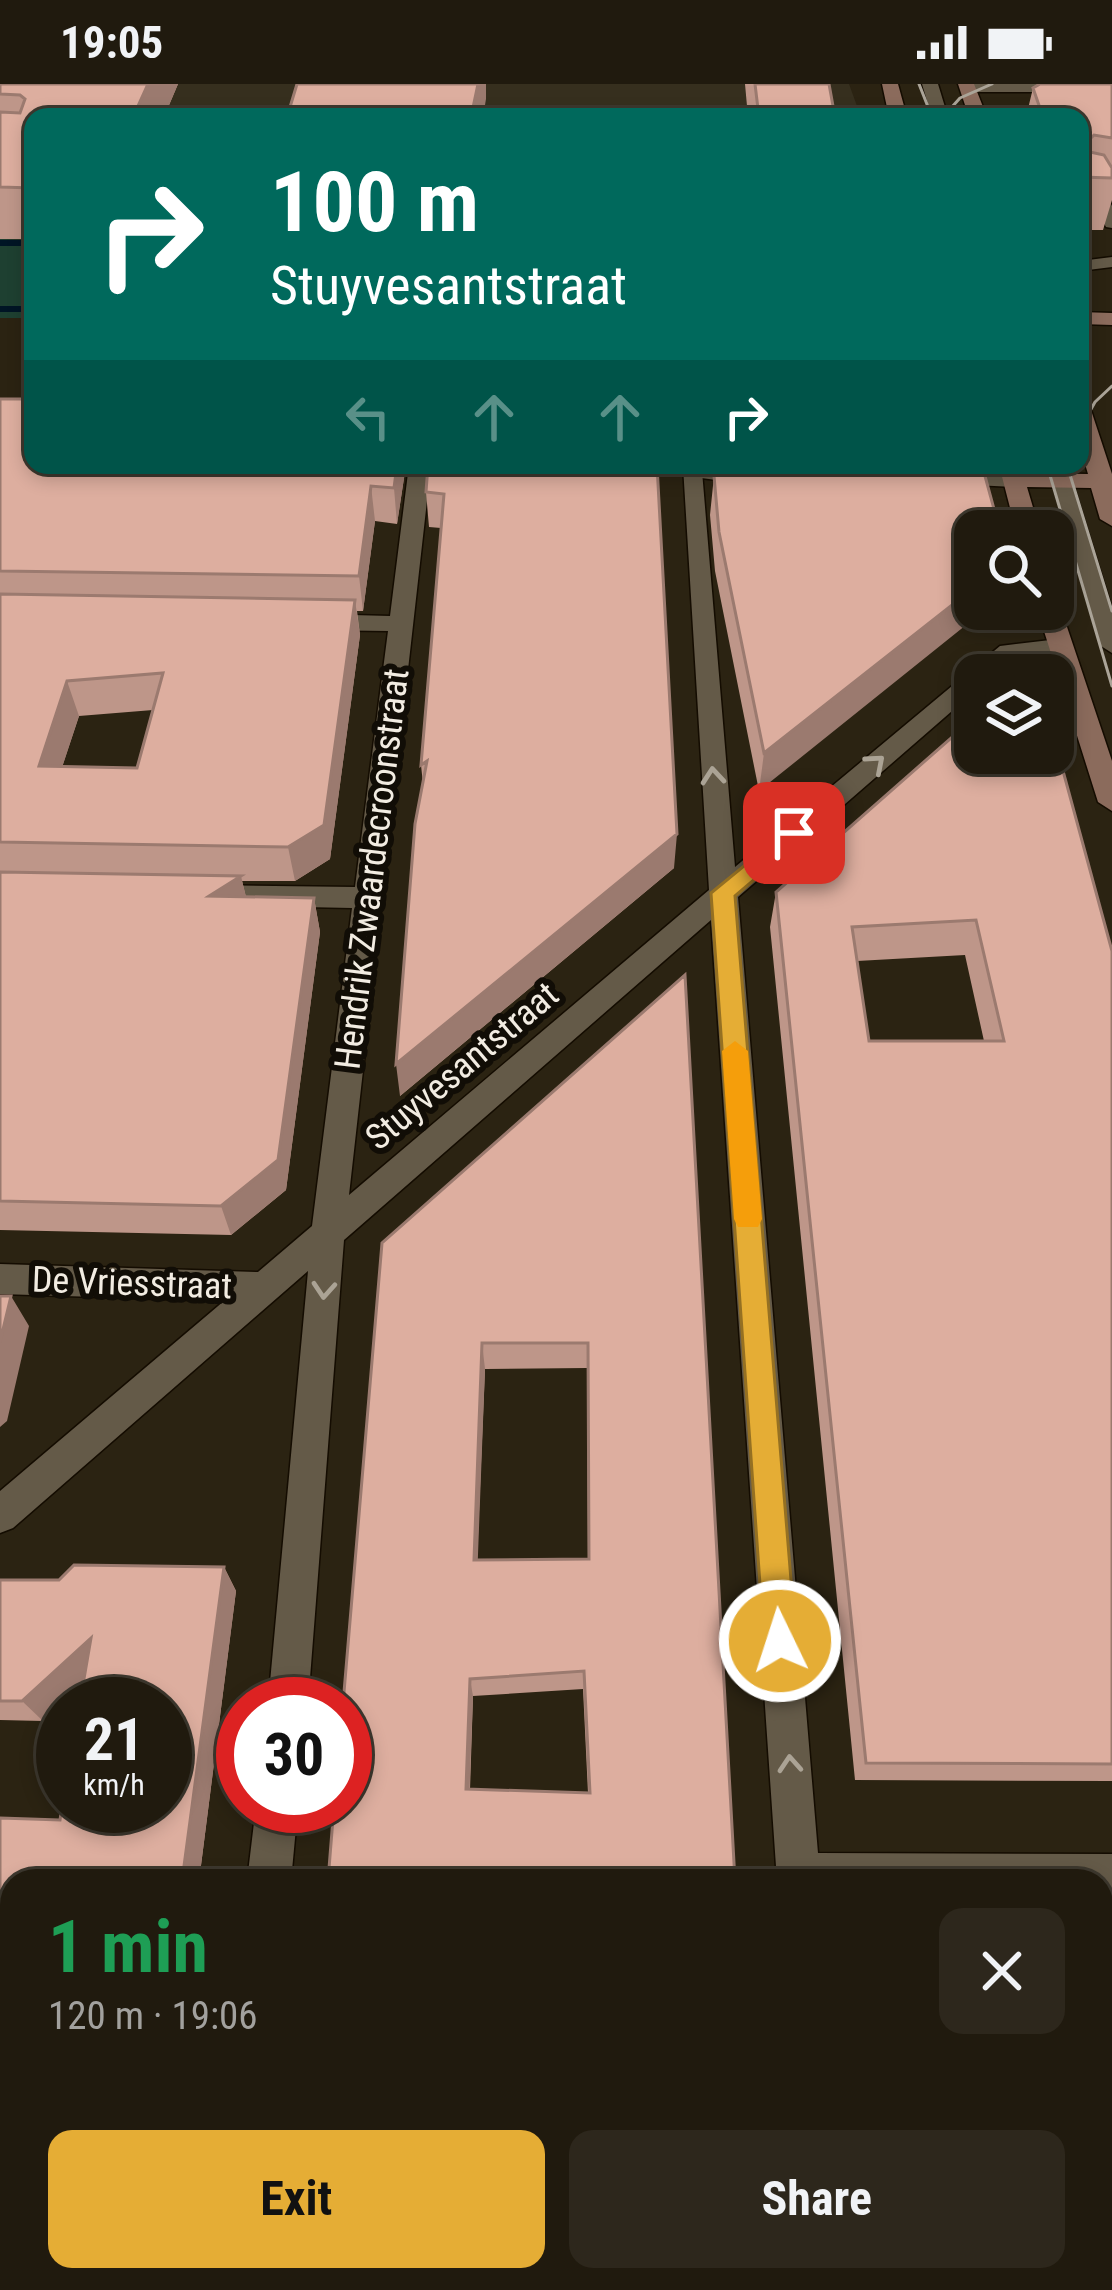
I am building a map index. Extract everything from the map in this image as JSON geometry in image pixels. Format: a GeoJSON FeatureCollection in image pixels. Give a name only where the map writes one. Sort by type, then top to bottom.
{"type":"FeatureCollection","features":[{"type":"Feature","properties":{"kind":"main road"},"geometry":{"type":"LineString","coordinates":[[1089,435],[1106,481],[1112,519]]}},
{"type":"Feature","properties":{"kind":"main road"},"geometry":{"type":"LineString","coordinates":[[1013,474],[1022,510]]}},
{"type":"Feature","properties":{"kind":"main road"},"geometry":{"type":"LineString","coordinates":[[1066,474],[1106,481]]}},
{"type":"Feature","properties":{"kind":"main road"},"geometry":{"type":"LineString","coordinates":[[1055,630],[1112,802]]}},
{"type":"Feature","properties":{"kind":"street"},"geometry":{"type":"LineString","coordinates":[[966,86],[1112,87]]}},
{"type":"Feature","properties":{"kind":"street","name":"Hendrik Zwaardecroonstraat"},"geometry":{"type":"LineString","coordinates":[[291,1677],[328,1231],[419,474]]}},
{"type":"Feature","properties":{"kind":"street"},"geometry":{"type":"LineString","coordinates":[[682,474],[723,893],[797,1869]]}},
{"type":"Feature","properties":{"kind":"street"},"geometry":{"type":"LineString","coordinates":[[919,477],[975,474]]}},
{"type":"Feature","properties":{"kind":"street"},"geometry":{"type":"LineString","coordinates":[[283,622],[400,624]]}},
{"type":"Feature","properties":{"kind":"street","name":"Stuyvesantstraat"},"geometry":{"type":"LineString","coordinates":[[1006,654],[1059,647]]}},
{"type":"Feature","properties":{"kind":"street","name":"Stuyvesantstraat"},"geometry":{"type":"LineString","coordinates":[[0,1515],[954,695]]}},
{"type":"Feature","properties":{"kind":"street"},"geometry":{"type":"LineString","coordinates":[[185,895],[370,898]]}},
{"type":"Feature","properties":{"kind":"street","name":"De Vriesstraat"},"geometry":{"type":"LineString","coordinates":[[0,1279],[264,1287]]}},
{"type":"Feature","properties":{"kind":"street"},"geometry":{"type":"LineString","coordinates":[[270,1869],[274,1833]]}},
{"type":"Feature","properties":{"kind":"lane"},"geometry":{"type":"LineString","coordinates":[[1089,196],[1100,197],[1112,223]]}},
{"type":"Feature","properties":{"kind":"lane"},"geometry":{"type":"LineString","coordinates":[[1060,474],[1112,646]]}},
{"type":"Feature","properties":{"kind":"shaded area"},"geometry":{"type":"Polygon","coordinates":[[[0,84],[849,84],[858,108],[24,108],[24,251],[0,251],[0,84]]]}},
{"type":"Feature","properties":{"kind":"green space"},"geometry":{"type":"Polygon","coordinates":[[[0,239],[24,240],[24,318],[0,318],[0,239]]]}},
{"type":"Feature","properties":{"kind":"building"},"geometry":{"type":"Polygon","coordinates":[[[0,84],[148,84],[137,108],[24,108],[24,188],[0,187],[0,112],[20,113],[25,99],[0,94],[0,84]]]}},
{"type":"Feature","properties":{"kind":"building"},"geometry":{"type":"Polygon","coordinates":[[[297,84],[478,84],[473,108],[290,108],[297,84]]]}},
{"type":"Feature","properties":{"kind":"building"},"geometry":{"type":"Polygon","coordinates":[[[755,84],[829,84],[833,108],[758,108],[755,84]]]}},
{"type":"Feature","properties":{"kind":"building"},"geometry":{"type":"Polygon","coordinates":[[[1040,84],[1112,84],[1112,138],[1094,135],[1089,140],[1089,108],[1040,108],[1033,88],[1040,84]]]}},
{"type":"Feature","properties":{"kind":"building"},"geometry":{"type":"Polygon","coordinates":[[[1089,140],[1090,152],[1104,155],[1112,178],[1089,177],[1089,140]]]}},
{"type":"Feature","properties":{"kind":"building"},"geometry":{"type":"Polygon","coordinates":[[[0,399],[24,399],[24,474],[396,474],[394,488],[371,486],[359,576],[0,571],[0,399]]]}},
{"type":"Feature","properties":{"kind":"building"},"geometry":{"type":"Polygon","coordinates":[[[427,474],[657,474],[677,834],[396,1064],[415,824],[427,761],[421,765],[444,494],[426,492],[427,474]]]}},
{"type":"Feature","properties":{"kind":"building"},"geometry":{"type":"Polygon","coordinates":[[[718,474],[984,474],[994,510],[954,510],[954,604],[764,753],[719,532],[714,476],[718,474]]]}},
{"type":"Feature","properties":{"kind":"building"},"geometry":{"type":"Polygon","coordinates":[[[0,594],[355,600],[324,825],[288,847],[0,842],[0,594]],[[163,673],[67,681],[39,766],[137,768],[163,673]]]}},
{"type":"Feature","properties":{"kind":"building"},"geometry":{"type":"Polygon","coordinates":[[[954,735],[954,774],[1064,774],[1112,951],[1112,1764],[866,1763],[776,892],[954,735]],[[976,920],[852,927],[869,1041],[1004,1041],[976,920]]]}},
{"type":"Feature","properties":{"kind":"building"},"geometry":{"type":"Polygon","coordinates":[[[0,872],[241,876],[209,896],[314,898],[278,1160],[221,1206],[0,1201],[0,872]]]}},
{"type":"Feature","properties":{"kind":"building"},"geometry":{"type":"Polygon","coordinates":[[[685,975],[734,1869],[329,1869],[332,1833],[372,1833],[372,1677],[345,1677],[382,1243],[685,975]],[[482,1343],[474,1560],[589,1559],[588,1343],[482,1343]],[[584,1671],[470,1679],[466,1789],[590,1793],[584,1671]]]}},
{"type":"Feature","properties":{"kind":"building"},"geometry":{"type":"Polygon","coordinates":[[[0,1296],[11,1296],[0,1342],[0,1296]]]}},
{"type":"Feature","properties":{"kind":"building"},"geometry":{"type":"Polygon","coordinates":[[[74,1565],[224,1567],[192,1806],[192,1677],[84,1677],[91,1638],[48,1677],[36,1677],[36,1688],[22,1701],[0,1701],[0,1580],[59,1580],[74,1565]]]}},
{"type":"Feature","properties":{"kind":"building"},"geometry":{"type":"Polygon","coordinates":[[[0,1818],[36,1819],[36,1833],[188,1833],[184,1869],[0,1869],[0,1818]]]}},
{"type":"Feature","properties":{"kind":"waterway"},"geometry":{"type":"LineString","coordinates":[[0,243],[24,243]]}},
{"type":"Feature","properties":{"kind":"waterway"},"geometry":{"type":"LineString","coordinates":[[0,309],[24,309]]}},
{"type":"Feature","properties":{"kind":"tram line"},"geometry":{"type":"LineString","coordinates":[[919,84],[928,108]]}},
{"type":"Feature","properties":{"kind":"tram line"},"geometry":{"type":"LineString","coordinates":[[951,108],[960,98],[992,84]]}},
{"type":"Feature","properties":{"kind":"tram line"},"geometry":{"type":"LineString","coordinates":[[1089,413],[1112,386]]}},
{"type":"Feature","properties":{"kind":"tram line"},"geometry":{"type":"LineString","coordinates":[[1050,474],[1112,686]]}},
{"type":"Feature","properties":{"kind":"tram line"},"geometry":{"type":"LineString","coordinates":[[1070,474],[1112,611]]}},
{"type":"Feature","properties":{"kind":"slow traffic"},"geometry":{"type":"LineString","coordinates":[[735,1051],[748,1219]]}},
{"type":"Feature","properties":{"kind":"route"},"geometry":{"type":"LineString","coordinates":[[780,1641],[723,893],[794,833]]}}]}
